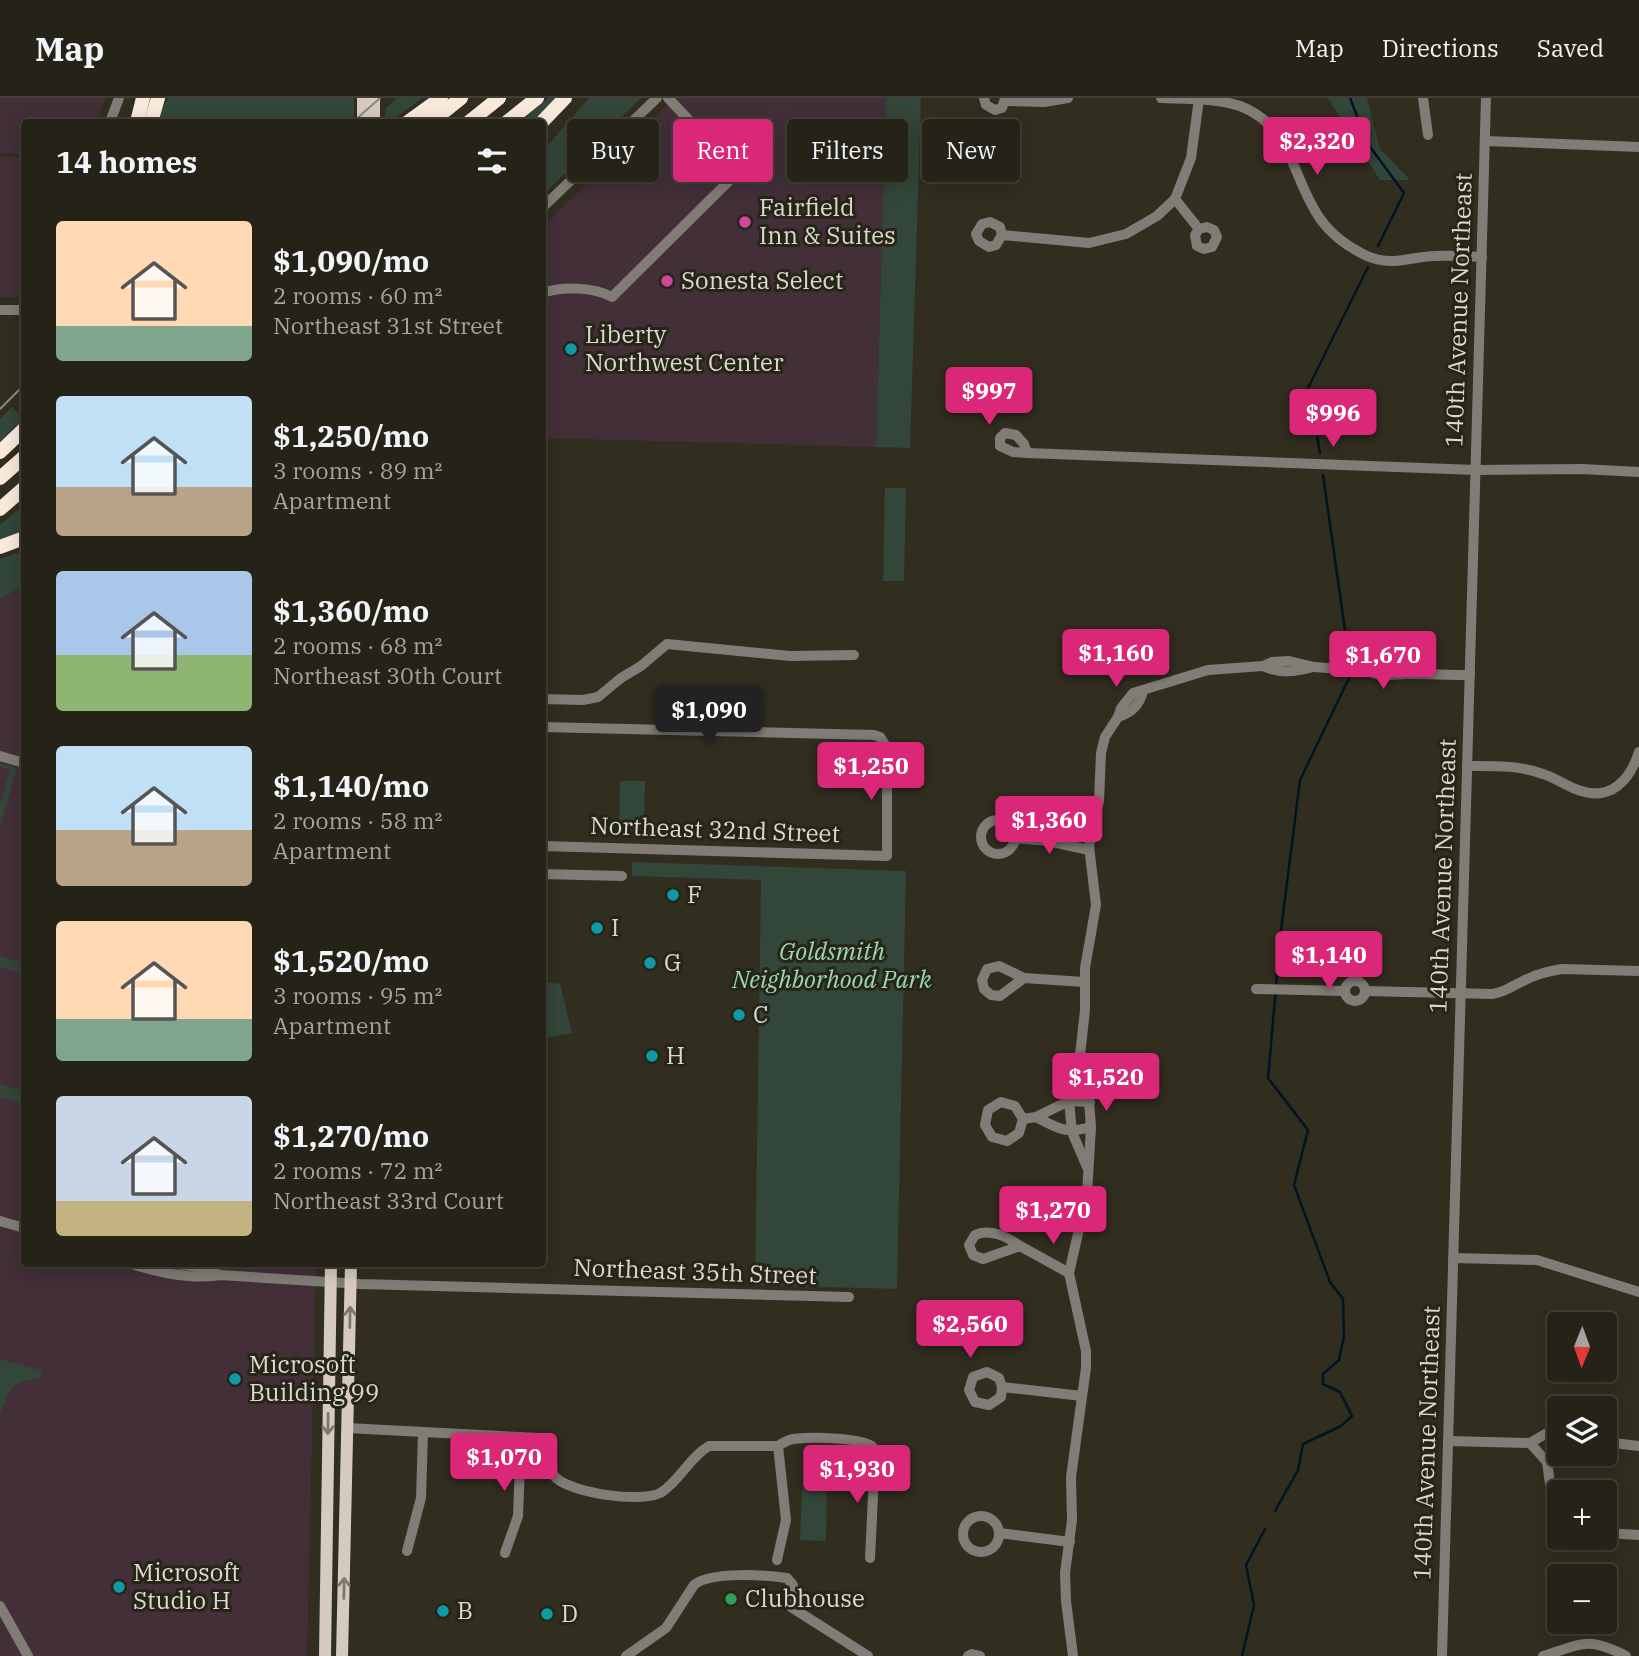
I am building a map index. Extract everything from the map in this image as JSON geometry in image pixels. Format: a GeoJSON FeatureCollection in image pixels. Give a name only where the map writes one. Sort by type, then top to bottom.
{"type":"FeatureCollection","features":[{"type":"Feature","properties":{"kind":"highway"},"geometry":{"type":"LineString","coordinates":[[138,119],[143,98]]}},
{"type":"Feature","properties":{"kind":"highway"},"geometry":{"type":"LineString","coordinates":[[152,119],[158,98]]}},
{"type":"Feature","properties":{"kind":"highway"},"geometry":{"type":"LineString","coordinates":[[412,119],[441,98]]}},
{"type":"Feature","properties":{"kind":"highway"},"geometry":{"type":"LineString","coordinates":[[435,119],[461,98]]}},
{"type":"Feature","properties":{"kind":"highway"},"geometry":{"type":"LineString","coordinates":[[473,119],[499,98]]}},
{"type":"Feature","properties":{"kind":"highway"},"geometry":{"type":"LineString","coordinates":[[511,119],[537,98]]}},
{"type":"Feature","properties":{"kind":"highway"},"geometry":{"type":"LineString","coordinates":[[545,119],[565,98]]}},
{"type":"Feature","properties":{"kind":"highway"},"geometry":{"type":"LineString","coordinates":[[0,452],[21,432]]}},
{"type":"Feature","properties":{"kind":"highway"},"geometry":{"type":"LineString","coordinates":[[0,478],[21,460]]}},
{"type":"Feature","properties":{"kind":"highway"},"geometry":{"type":"LineString","coordinates":[[0,509],[21,491]]}},
{"type":"Feature","properties":{"kind":"highway"},"geometry":{"type":"LineString","coordinates":[[0,547],[21,539]]}},
{"type":"Feature","properties":{"kind":"main road"},"geometry":{"type":"LineString","coordinates":[[363,98],[369,119]]}},
{"type":"Feature","properties":{"kind":"main road"},"geometry":{"type":"LineString","coordinates":[[370,119],[374,98]]}},
{"type":"Feature","properties":{"kind":"main road"},"geometry":{"type":"LineString","coordinates":[[325,1656],[331,1267]]}},
{"type":"Feature","properties":{"kind":"main road"},"geometry":{"type":"LineString","coordinates":[[342,1656],[351,1267]]}},
{"type":"Feature","properties":{"kind":"street"},"geometry":{"type":"LineString","coordinates":[[111,119],[119,98]]}},
{"type":"Feature","properties":{"kind":"street"},"geometry":{"type":"LineString","coordinates":[[546,204],[657,98]]}},
{"type":"Feature","properties":{"kind":"street"},"geometry":{"type":"LineString","coordinates":[[546,292],[587,290],[604,293],[612,298],[738,172],[668,98]]}},
{"type":"Feature","properties":{"kind":"street"},"geometry":{"type":"LineString","coordinates":[[984,98],[991,110],[1002,108],[1005,100],[1044,102],[1068,98]]}},
{"type":"Feature","properties":{"kind":"street"},"geometry":{"type":"LineString","coordinates":[[1161,98],[1224,101],[1242,106],[1272,128],[1283,139],[1319,217],[1329,230],[1366,255],[1399,262],[1433,256],[1482,257]]}},
{"type":"Feature","properties":{"kind":"street"},"geometry":{"type":"LineString","coordinates":[[1423,98],[1428,135]]}},
{"type":"Feature","properties":{"kind":"street","name":"140th Avenue Northeast"},"geometry":{"type":"LineString","coordinates":[[1442,1656],[1486,98]]}},
{"type":"Feature","properties":{"kind":"street"},"geometry":{"type":"LineString","coordinates":[[1002,235],[1089,243],[1107,240],[1143,226],[1175,199],[1191,158],[1199,99]]}},
{"type":"Feature","properties":{"kind":"street"},"geometry":{"type":"LineString","coordinates":[[1485,141],[1639,147]]}},
{"type":"Feature","properties":{"kind":"street"},"geometry":{"type":"LineString","coordinates":[[1175,199],[1199,229]]}},
{"type":"Feature","properties":{"kind":"street"},"geometry":{"type":"LineString","coordinates":[[0,310],[21,310]]}},
{"type":"Feature","properties":{"kind":"street"},"geometry":{"type":"LineString","coordinates":[[1027,453],[1476,470],[1582,469],[1639,472]]}},
{"type":"Feature","properties":{"kind":"street"},"geometry":{"type":"LineString","coordinates":[[546,699],[583,700],[598,697],[667,644],[790,656],[854,655]]}},
{"type":"Feature","properties":{"kind":"street"},"geometry":{"type":"LineString","coordinates":[[1087,1167],[1072,1132],[1069,1101],[1073,1078],[1079,1064],[1085,1010],[1084,982],[1096,905],[1089,850],[1099,801],[1101,752],[1105,737],[1128,698],[1133,693],[1208,670],[1263,666],[1272,662],[1289,661],[1314,667],[1368,671],[1376,675],[1470,675]]}},
{"type":"Feature","properties":{"kind":"street","name":"Northeast 32nd Street"},"geometry":{"type":"LineString","coordinates":[[546,727],[880,737],[887,748],[887,856],[546,846]]}},
{"type":"Feature","properties":{"kind":"street"},"geometry":{"type":"LineString","coordinates":[[1467,766],[1525,769],[1591,793],[1615,789],[1632,772],[1639,752]]}},
{"type":"Feature","properties":{"kind":"street"},"geometry":{"type":"LineString","coordinates":[[0,756],[21,762]]}},
{"type":"Feature","properties":{"kind":"street"},"geometry":{"type":"LineString","coordinates":[[1014,838],[1048,841],[1089,850]]}},
{"type":"Feature","properties":{"kind":"street","name":"Northeast 32nd Street"},"geometry":{"type":"LineString","coordinates":[[546,874],[622,876]]}},
{"type":"Feature","properties":{"kind":"street"},"geometry":{"type":"LineString","coordinates":[[1256,989],[1345,991],[1350,982],[1356,981],[1365,991],[1500,993],[1538,974],[1563,969],[1639,971]]}},
{"type":"Feature","properties":{"kind":"street"},"geometry":{"type":"LineString","coordinates":[[1024,978],[1084,982]]}},
{"type":"Feature","properties":{"kind":"street"},"geometry":{"type":"LineString","coordinates":[[1073,1656],[1065,1588],[1072,1520],[1071,1477],[1086,1351],[1069,1273],[1087,1194],[1091,1127],[1088,1089],[1079,1064]]}},
{"type":"Feature","properties":{"kind":"street"},"geometry":{"type":"LineString","coordinates":[[1023,1119],[1036,1117],[1069,1101],[1090,1102]]}},
{"type":"Feature","properties":{"kind":"street"},"geometry":{"type":"LineString","coordinates":[[1001,1102],[1015,1106],[1023,1119],[1019,1133],[1007,1141],[992,1137],[985,1125],[988,1110],[1001,1102]]}},
{"type":"Feature","properties":{"kind":"street"},"geometry":{"type":"LineString","coordinates":[[1036,1117],[1059,1130],[1072,1132],[1091,1127]]}},
{"type":"Feature","properties":{"kind":"street"},"geometry":{"type":"LineString","coordinates":[[0,1221],[21,1227]]}},
{"type":"Feature","properties":{"kind":"street"},"geometry":{"type":"LineString","coordinates":[[1020,1246],[984,1259],[973,1255],[969,1245],[972,1237],[982,1232],[1007,1237],[1069,1273]]}},
{"type":"Feature","properties":{"kind":"street"},"geometry":{"type":"LineString","coordinates":[[1453,1258],[1537,1260],[1639,1292]]}},
{"type":"Feature","properties":{"kind":"street"},"geometry":{"type":"LineString","coordinates":[[144,1267],[202,1278],[220,1275]]}},
{"type":"Feature","properties":{"kind":"street"},"geometry":{"type":"LineString","coordinates":[[198,1267],[220,1275]]}},
{"type":"Feature","properties":{"kind":"street","name":"Northeast 35th Street"},"geometry":{"type":"LineString","coordinates":[[220,1275],[351,1283],[849,1297]]}},
{"type":"Feature","properties":{"kind":"street"},"geometry":{"type":"LineString","coordinates":[[1002,1387],[1082,1396]]}},
{"type":"Feature","properties":{"kind":"street"},"geometry":{"type":"LineString","coordinates":[[347,1428],[538,1438],[543,1440],[551,1470],[563,1482],[591,1491],[635,1498],[661,1493],[709,1446],[778,1447],[787,1441],[801,1439],[853,1440],[872,1446],[875,1462],[870,1558]]}},
{"type":"Feature","properties":{"kind":"street"},"geometry":{"type":"LineString","coordinates":[[407,1551],[421,1498],[423,1433]]}},
{"type":"Feature","properties":{"kind":"street"},"geometry":{"type":"LineString","coordinates":[[1448,1441],[1530,1443],[1547,1433]]}},
{"type":"Feature","properties":{"kind":"street"},"geometry":{"type":"LineString","coordinates":[[505,1553],[518,1516],[521,1437]]}},
{"type":"Feature","properties":{"kind":"street"},"geometry":{"type":"LineString","coordinates":[[1530,1443],[1547,1462],[1549,1480]]}},
{"type":"Feature","properties":{"kind":"street"},"geometry":{"type":"LineString","coordinates":[[1617,1443],[1639,1446]]}},
{"type":"Feature","properties":{"kind":"street"},"geometry":{"type":"LineString","coordinates":[[777,1560],[786,1520],[778,1447]]}},
{"type":"Feature","properties":{"kind":"street"},"geometry":{"type":"LineString","coordinates":[[999,1533],[1070,1542]]}},
{"type":"Feature","properties":{"kind":"street"},"geometry":{"type":"LineString","coordinates":[[1617,1533],[1639,1535]]}},
{"type":"Feature","properties":{"kind":"street"},"geometry":{"type":"LineString","coordinates":[[626,1656],[666,1628],[694,1585],[713,1576],[787,1578],[793,1585],[791,1607],[868,1656]]}},
{"type":"Feature","properties":{"kind":"street"},"geometry":{"type":"LineString","coordinates":[[0,1606],[28,1656]]}},
{"type":"Feature","properties":{"kind":"street"},"geometry":{"type":"LineString","coordinates":[[1543,1656],[1596,1642],[1626,1656]]}},
{"type":"Feature","properties":{"kind":"street"},"geometry":{"type":"LineString","coordinates":[[968,1656],[980,1656]]}},
{"type":"Feature","properties":{"kind":"shaded area"},"geometry":{"type":"Polygon","coordinates":[[[0,98],[105,98],[98,119],[21,119],[21,154],[0,153],[0,98]]]}},
{"type":"Feature","properties":{"kind":"shaded area"},"geometry":{"type":"Polygon","coordinates":[[[675,98],[886,98],[885,119],[787,119],[787,182],[884,182],[876,447],[546,438],[546,223],[588,182],[659,182],[659,119],[653,119],[675,98]]]}},
{"type":"Feature","properties":{"kind":"shaded area"},"geometry":{"type":"Polygon","coordinates":[[[0,157],[21,157],[21,297],[0,297],[0,157]]]}},
{"type":"Feature","properties":{"kind":"shaded area"},"geometry":{"type":"Polygon","coordinates":[[[21,586],[21,1267],[316,1267],[307,1656],[0,1656],[0,600],[21,586]]]}},
{"type":"Feature","properties":{"kind":"green space"},"geometry":{"type":"Polygon","coordinates":[[[168,98],[354,98],[354,119],[159,119],[168,98]]]}},
{"type":"Feature","properties":{"kind":"green space"},"geometry":{"type":"Polygon","coordinates":[[[397,98],[422,98],[394,119],[384,119],[386,108],[397,98]]]}},
{"type":"Feature","properties":{"kind":"green space"},"geometry":{"type":"Polygon","coordinates":[[[548,98],[559,98],[538,119],[524,119],[548,98]]]}},
{"type":"Feature","properties":{"kind":"green space"},"geometry":{"type":"Polygon","coordinates":[[[589,98],[641,98],[620,119],[571,119],[589,98]]]}},
{"type":"Feature","properties":{"kind":"green space"},"geometry":{"type":"Polygon","coordinates":[[[886,98],[921,98],[910,448],[876,447],[884,182],[908,182],[908,119],[885,119],[886,98]]]}},
{"type":"Feature","properties":{"kind":"green space"},"geometry":{"type":"Polygon","coordinates":[[[1328,98],[1367,98],[1380,149],[1410,180],[1380,180],[1328,98]]]}},
{"type":"Feature","properties":{"kind":"green space"},"geometry":{"type":"Polygon","coordinates":[[[567,123],[567,171],[546,192],[546,148],[567,123]]]}},
{"type":"Feature","properties":{"kind":"green space"},"geometry":{"type":"Polygon","coordinates":[[[12,407],[17,412],[21,409],[21,421],[0,441],[0,419],[12,407]]]}},
{"type":"Feature","properties":{"kind":"green space"},"geometry":{"type":"Polygon","coordinates":[[[885,488],[906,488],[904,581],[883,581],[885,488]]]}},
{"type":"Feature","properties":{"kind":"green space"},"geometry":{"type":"Polygon","coordinates":[[[21,508],[21,532],[0,542],[0,525],[21,508]]]}},
{"type":"Feature","properties":{"kind":"green space"},"geometry":{"type":"Polygon","coordinates":[[[21,552],[21,586],[0,600],[0,559],[21,552]]]}},
{"type":"Feature","properties":{"kind":"green space"},"geometry":{"type":"Polygon","coordinates":[[[0,763],[17,768],[0,827],[0,803],[10,770],[0,767],[0,763]]]}},
{"type":"Feature","properties":{"kind":"green space"},"geometry":{"type":"Polygon","coordinates":[[[620,781],[645,781],[644,828],[619,828],[620,781]]]}},
{"type":"Feature","properties":{"kind":"green space","name":"Goldsmith Neighborhood Park"},"geometry":{"type":"Polygon","coordinates":[[[632,862],[906,871],[897,1289],[755,1285],[761,880],[632,876],[632,862]]]}},
{"type":"Feature","properties":{"kind":"green space"},"geometry":{"type":"Polygon","coordinates":[[[0,956],[21,962],[21,972],[0,967],[0,956]]]}},
{"type":"Feature","properties":{"kind":"green space"},"geometry":{"type":"Polygon","coordinates":[[[546,982],[560,984],[572,1033],[546,1037],[546,982]]]}},
{"type":"Feature","properties":{"kind":"green space"},"geometry":{"type":"Polygon","coordinates":[[[0,1084],[21,1090],[21,1103],[0,1097],[0,1084]]]}},
{"type":"Feature","properties":{"kind":"green space"},"geometry":{"type":"Polygon","coordinates":[[[0,1359],[42,1370],[39,1379],[22,1382],[12,1389],[0,1417],[0,1359]]]}},
{"type":"Feature","properties":{"kind":"green space"},"geometry":{"type":"Polygon","coordinates":[[[802,1489],[827,1490],[826,1541],[800,1540],[802,1489]]]}},
{"type":"Feature","properties":{"kind":"waterway"},"geometry":{"type":"LineString","coordinates":[[1350,98],[1368,144],[1404,193],[1378,246]]}},
{"type":"Feature","properties":{"kind":"waterway"},"geometry":{"type":"LineString","coordinates":[[1320,453],[1306,392],[1368,267]]}},
{"type":"Feature","properties":{"kind":"waterway"},"geometry":{"type":"LineString","coordinates":[[1323,475],[1349,658]]}},
{"type":"Feature","properties":{"kind":"waterway"},"geometry":{"type":"LineString","coordinates":[[1275,1511],[1298,1470],[1303,1444],[1341,1426],[1352,1416],[1340,1392],[1323,1384],[1323,1374],[1339,1360],[1344,1336],[1343,1299],[1330,1282],[1294,1185],[1308,1130],[1268,1078],[1281,930],[1300,780],[1349,678]]}},
{"type":"Feature","properties":{"kind":"waterway"},"geometry":{"type":"LineString","coordinates":[[1242,1656],[1254,1605],[1246,1565],[1265,1529]]}},
{"type":"Feature","properties":{"kind":"tram line"},"geometry":{"type":"LineString","coordinates":[[356,119],[380,98]]}},
{"type":"Feature","properties":{"kind":"tram line"},"geometry":{"type":"LineString","coordinates":[[0,409],[21,388]]}},
{"type":"Feature","properties":{"kind":"place","name":"Fairfield Inn & Suites"},"geometry":{"type":"Point","coordinates":[745,222]}},
{"type":"Feature","properties":{"kind":"place","name":"Sonesta Select"},"geometry":{"type":"Point","coordinates":[667,281]}},
{"type":"Feature","properties":{"kind":"place","name":"Liberty Northwest Center"},"geometry":{"type":"Point","coordinates":[571,349]}},
{"type":"Feature","properties":{"kind":"place","name":"F"},"geometry":{"type":"Point","coordinates":[673,895]}},
{"type":"Feature","properties":{"kind":"place","name":"I"},"geometry":{"type":"Point","coordinates":[597,928]}},
{"type":"Feature","properties":{"kind":"place","name":"G"},"geometry":{"type":"Point","coordinates":[650,963]}},
{"type":"Feature","properties":{"kind":"place","name":"C"},"geometry":{"type":"Point","coordinates":[739,1015]}},
{"type":"Feature","properties":{"kind":"place","name":"H"},"geometry":{"type":"Point","coordinates":[652,1056]}},
{"type":"Feature","properties":{"kind":"place","name":"Microsoft Building 99"},"geometry":{"type":"Point","coordinates":[235,1379]}},
{"type":"Feature","properties":{"kind":"place","name":"Microsoft Studio H"},"geometry":{"type":"Point","coordinates":[119,1587]}},
{"type":"Feature","properties":{"kind":"place","name":"Clubhouse"},"geometry":{"type":"Point","coordinates":[731,1599]}},
{"type":"Feature","properties":{"kind":"place","name":"B"},"geometry":{"type":"Point","coordinates":[443,1611]}},
{"type":"Feature","properties":{"kind":"place","name":"D"},"geometry":{"type":"Point","coordinates":[547,1614]}}]}
